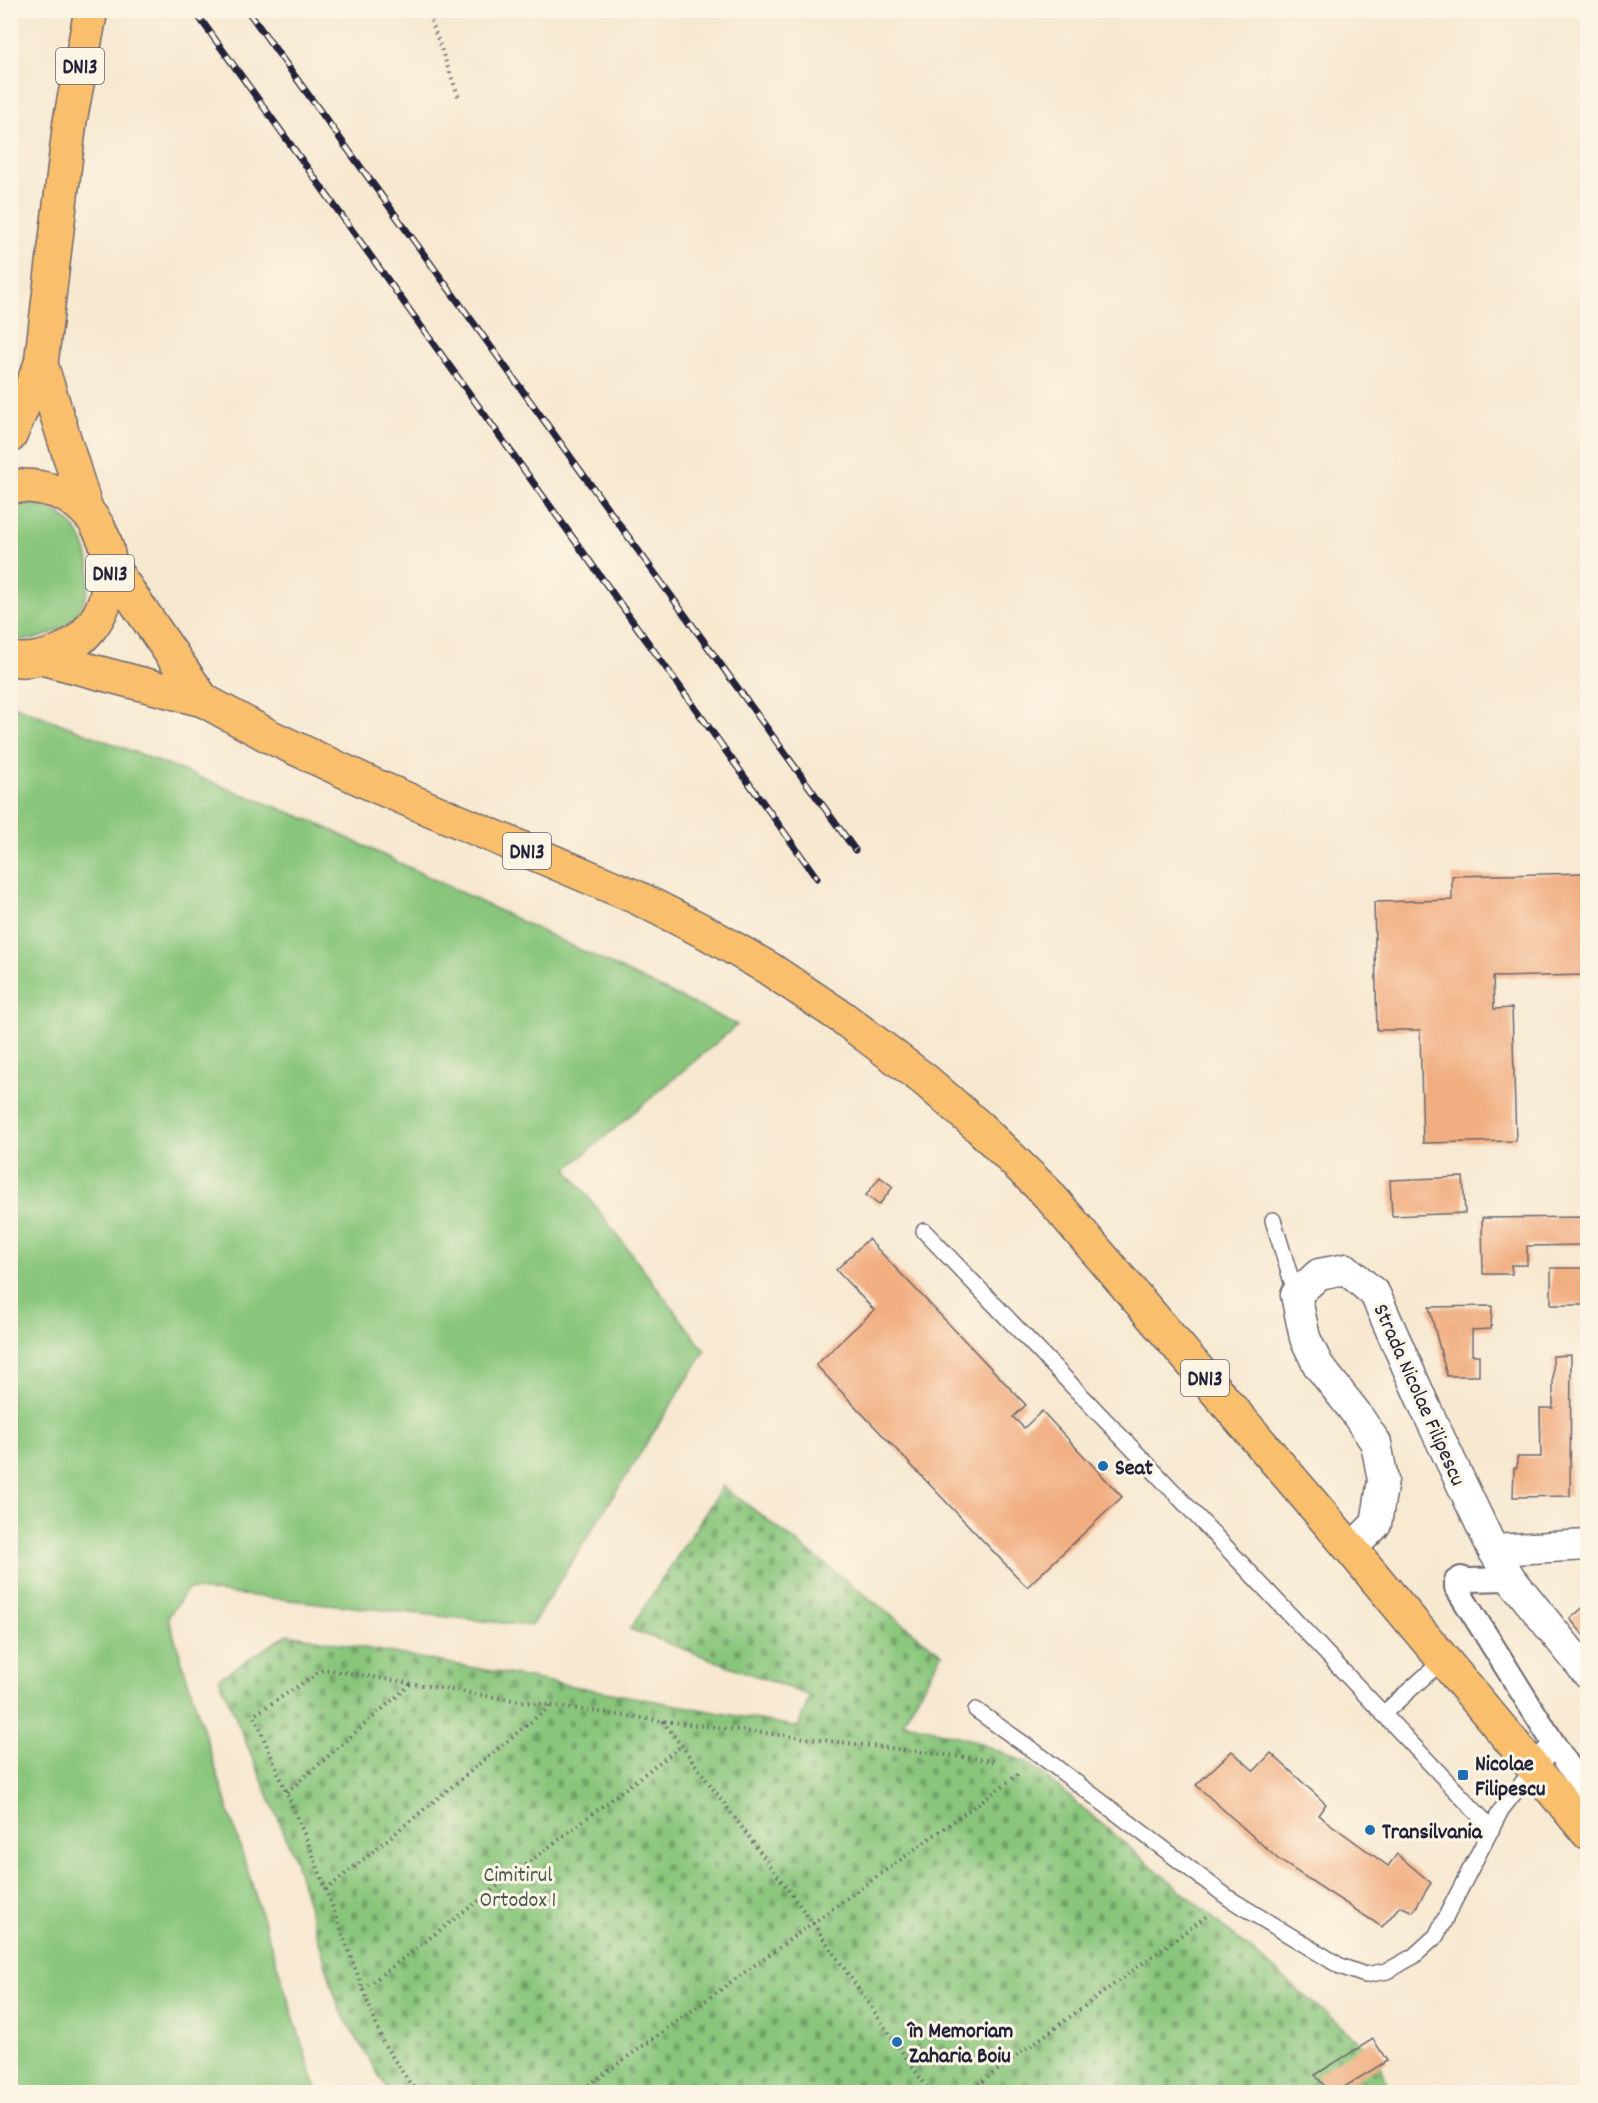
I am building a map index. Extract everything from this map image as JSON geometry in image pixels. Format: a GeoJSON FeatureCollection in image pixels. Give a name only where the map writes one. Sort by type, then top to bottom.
{"type":"FeatureCollection","features":[{"type":"Feature","properties":{"kind":"highway","name":"DN13"},"geometry":{"type":"LineString","coordinates":[[10,436],[41,364],[70,121],[91,10]]}},
{"type":"Feature","properties":{"kind":"highway","name":"DN13"},"geometry":{"type":"LineString","coordinates":[[41,364],[87,512],[103,537],[111,566],[203,700]]}},
{"type":"Feature","properties":{"kind":"highway","name":"DN13"},"geometry":{"type":"LineString","coordinates":[[10,486],[39,486],[65,496],[87,512]]}},
{"type":"Feature","properties":{"kind":"highway","name":"DN13"},"geometry":{"type":"LineString","coordinates":[[26,659],[66,649],[86,634],[100,614],[109,591],[111,566]]}},
{"type":"Feature","properties":{"kind":"highway","name":"DN13"},"geometry":{"type":"LineString","coordinates":[[26,659],[203,700],[271,736],[376,786],[658,908],[768,968],[843,1018],[924,1080],[979,1127],[1047,1193],[1352,1549],[1587,1833]]}},
{"type":"Feature","properties":{"kind":"street","name":"Strada Nicolae Filipescu"},"geometry":{"type":"LineString","coordinates":[[1296,1295],[1319,1274],[1346,1269],[1375,1294],[1425,1407],[1493,1550],[1511,1579],[1587,1674]]}},
{"type":"Feature","properties":{"kind":"street"},"geometry":{"type":"LineString","coordinates":[[1296,1295],[1305,1338],[1318,1365],[1376,1443],[1383,1480],[1376,1524],[1352,1549]]}},
{"type":"Feature","properties":{"kind":"street"},"geometry":{"type":"LineString","coordinates":[[1493,1550],[1587,1545]]}},
{"type":"Feature","properties":{"kind":"street"},"geometry":{"type":"LineString","coordinates":[[1511,1579],[1467,1580],[1461,1578],[1456,1581],[1456,1587],[1583,1787]]}},
{"type":"Feature","properties":{"kind":"street"},"geometry":{"type":"LineString","coordinates":[[1533,1769],[1554,1744]]}},
{"type":"Feature","properties":{"kind":"lane"},"geometry":{"type":"LineString","coordinates":[[1273,1220],[1296,1295]]}},
{"type":"Feature","properties":{"kind":"lane"},"geometry":{"type":"LineString","coordinates":[[924,1231],[1492,1829]]}},
{"type":"Feature","properties":{"kind":"lane"},"geometry":{"type":"LineString","coordinates":[[1383,1714],[1443,1660]]}},
{"type":"Feature","properties":{"kind":"lane"},"geometry":{"type":"LineString","coordinates":[[976,1710],[1037,1761],[1230,1899],[1340,1966],[1365,1975],[1387,1971],[1414,1956],[1436,1936],[1501,1810],[1533,1769]]}},
{"type":"Feature","properties":{"kind":"path"},"geometry":{"type":"LineString","coordinates":[[428,10],[459,99]]}},
{"type":"Feature","properties":{"kind":"path"},"geometry":{"type":"LineString","coordinates":[[416,2092],[382,2043],[326,1890],[254,1715],[324,1669],[551,1706],[663,1721],[1037,1761]]}},
{"type":"Feature","properties":{"kind":"path"},"geometry":{"type":"LineString","coordinates":[[287,1792],[411,1683]]}},
{"type":"Feature","properties":{"kind":"path"},"geometry":{"type":"LineString","coordinates":[[326,1890],[551,1706]]}},
{"type":"Feature","properties":{"kind":"path"},"geometry":{"type":"LineString","coordinates":[[663,1721],[812,1923],[930,2092]]}},
{"type":"Feature","properties":{"kind":"path"},"geometry":{"type":"LineString","coordinates":[[363,1989],[681,1746]]}},
{"type":"Feature","properties":{"kind":"path"},"geometry":{"type":"LineString","coordinates":[[579,2092],[1037,1761]]}},
{"type":"Feature","properties":{"kind":"path"},"geometry":{"type":"LineString","coordinates":[[968,2092],[1230,1899]]}},
{"type":"Feature","properties":{"kind":"green space"},"geometry":{"type":"Polygon","coordinates":[[[11,505],[41,506],[64,517],[80,536],[89,560],[89,585],[80,608],[62,627],[31,640],[11,639],[11,505]]]}},
{"type":"Feature","properties":{"kind":"green space"},"geometry":{"type":"Polygon","coordinates":[[[10,704],[312,821],[737,1025],[567,1169],[705,1351],[531,1626],[188,1589],[168,1617],[317,2092],[11,2092],[10,704]]]}},
{"type":"Feature","properties":{"kind":"green space","name":"Cimitirul Ortodox 1"},"geometry":{"type":"Polygon","coordinates":[[[723,1486],[942,1654],[903,1722],[969,1739],[1032,1765],[1376,2056],[1390,2092],[389,2092],[339,2009],[293,1854],[219,1678],[288,1634],[798,1727],[810,1696],[630,1629],[723,1486]]]}},
{"type":"Feature","properties":{"kind":"building"},"geometry":{"type":"Polygon","coordinates":[[[1588,873],[1588,975],[1493,977],[1494,1009],[1512,1008],[1516,1141],[1423,1143],[1420,1030],[1377,1030],[1374,902],[1452,900],[1452,876],[1588,873]]]}},
{"type":"Feature","properties":{"kind":"building"},"geometry":{"type":"Polygon","coordinates":[[[880,1177],[893,1187],[879,1205],[866,1195],[880,1177]]]}},
{"type":"Feature","properties":{"kind":"building"},"geometry":{"type":"Polygon","coordinates":[[[1463,1177],[1465,1213],[1392,1216],[1390,1180],[1463,1177]]]}},
{"type":"Feature","properties":{"kind":"building"},"geometry":{"type":"Polygon","coordinates":[[[1588,1217],[1588,1245],[1527,1246],[1527,1265],[1511,1265],[1512,1274],[1483,1274],[1482,1218],[1588,1217]]]}},
{"type":"Feature","properties":{"kind":"building"},"geometry":{"type":"Polygon","coordinates":[[[868,1239],[1026,1405],[1013,1417],[1024,1428],[1042,1411],[1122,1497],[1027,1587],[816,1365],[874,1310],[836,1270],[868,1239]]]}},
{"type":"Feature","properties":{"kind":"building"},"geometry":{"type":"Polygon","coordinates":[[[1551,1268],[1588,1268],[1588,1305],[1551,1305],[1551,1268]]]}},
{"type":"Feature","properties":{"kind":"building"},"geometry":{"type":"Polygon","coordinates":[[[1492,1306],[1491,1329],[1472,1330],[1472,1355],[1479,1355],[1479,1376],[1447,1376],[1429,1307],[1492,1306]]]}},
{"type":"Feature","properties":{"kind":"building"},"geometry":{"type":"Polygon","coordinates":[[[1571,1355],[1570,1496],[1513,1497],[1514,1468],[1517,1468],[1517,1457],[1541,1457],[1540,1408],[1553,1408],[1553,1356],[1571,1355]]]}},
{"type":"Feature","properties":{"kind":"building"},"geometry":{"type":"Polygon","coordinates":[[[1588,1603],[1588,1640],[1570,1619],[1588,1603]]]}},
{"type":"Feature","properties":{"kind":"building"},"geometry":{"type":"Polygon","coordinates":[[[1232,1751],[1254,1771],[1271,1753],[1326,1804],[1318,1815],[1388,1866],[1397,1854],[1431,1883],[1413,1912],[1400,1906],[1382,1927],[1279,1860],[1196,1785],[1232,1751]]]}},
{"type":"Feature","properties":{"kind":"building"},"geometry":{"type":"Polygon","coordinates":[[[1373,2039],[1387,2061],[1336,2092],[1330,2092],[1315,2075],[1373,2039]]]}},
{"type":"Feature","properties":{"kind":"railway"},"geometry":{"type":"LineString","coordinates":[[194,10],[817,878]]}},
{"type":"Feature","properties":{"kind":"railway"},"geometry":{"type":"LineString","coordinates":[[247,10],[855,850]]}},
{"type":"Feature","properties":{"kind":"place","name":"Seat"},"geometry":{"type":"Point","coordinates":[1103,1466]}},
{"type":"Feature","properties":{"kind":"place","name":"Nicolae Filipescu"},"geometry":{"type":"Point","coordinates":[1463,1775]}},
{"type":"Feature","properties":{"kind":"place","name":"Transilvania"},"geometry":{"type":"Point","coordinates":[1370,1830]}},
{"type":"Feature","properties":{"kind":"place","name":"în Memoriam Zaharia Boiu"},"geometry":{"type":"Point","coordinates":[897,2042]}}]}
